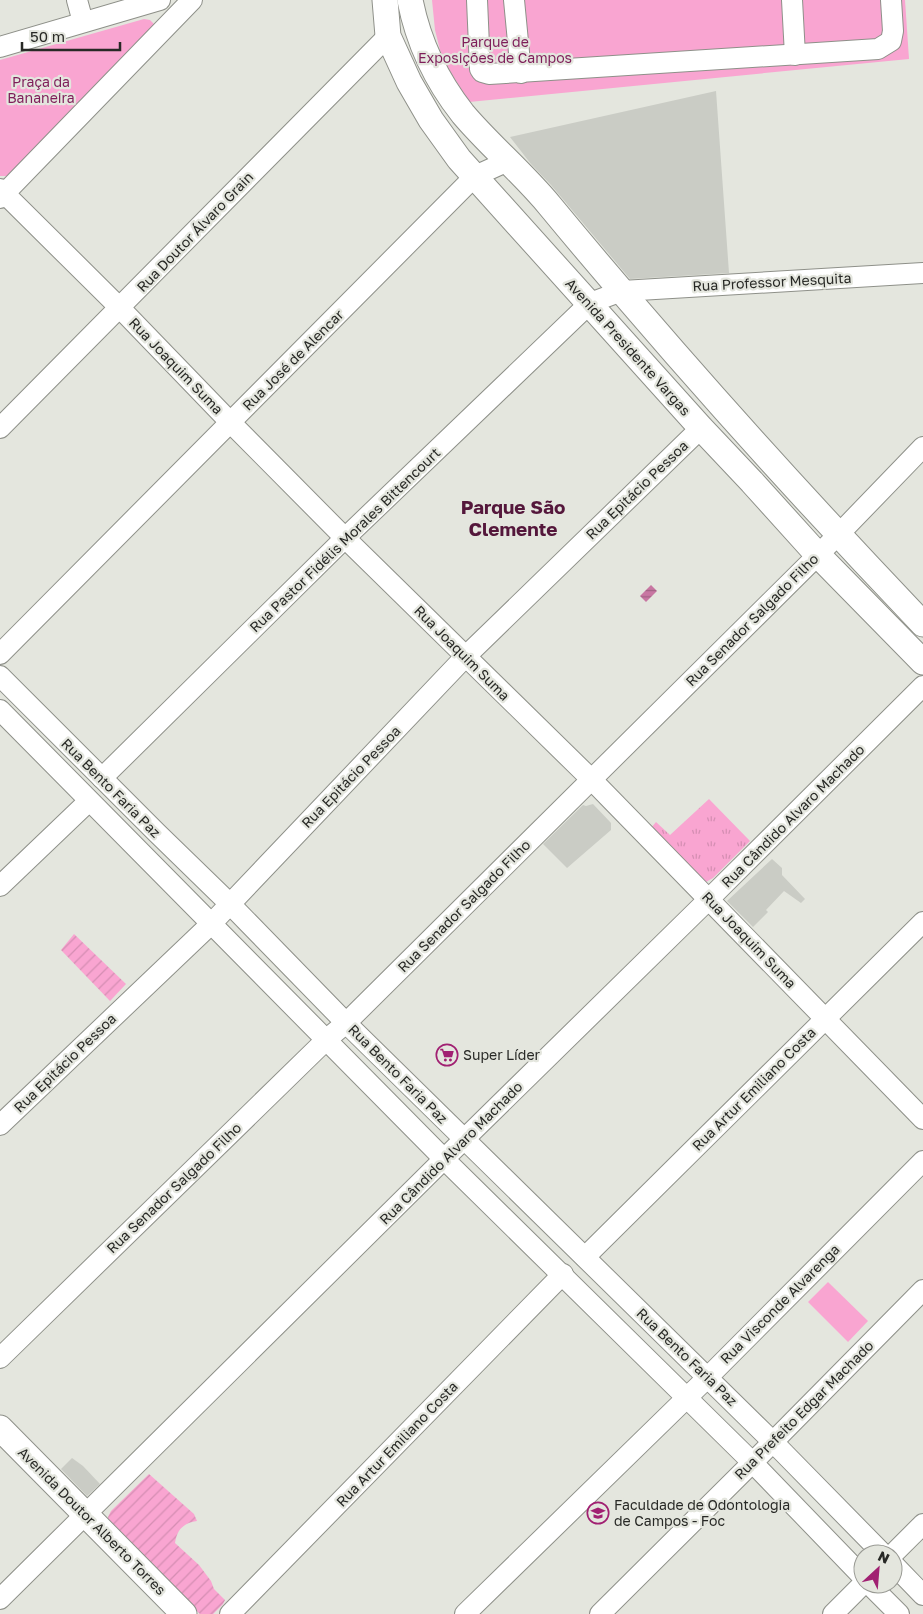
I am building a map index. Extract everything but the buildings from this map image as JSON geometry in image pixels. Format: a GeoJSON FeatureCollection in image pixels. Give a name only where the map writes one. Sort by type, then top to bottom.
{"type":"FeatureCollection","features":[{"type":"Feature","properties":{"kind":"main road","name":"Avenida Presidente Vargas"},"geometry":{"type":"LineString","coordinates":[[385,0],[388,36],[409,82],[431,120],[459,159],[817,554],[923,662]]}},
{"type":"Feature","properties":{"kind":"main road"},"geometry":{"type":"LineString","coordinates":[[410,0],[417,31],[432,67],[463,113],[542,197],[688,368],[838,535],[923,624]]}},
{"type":"Feature","properties":{"kind":"main road","name":"Avenida Doutor Alberto Torres"},"geometry":{"type":"LineString","coordinates":[[0,1428],[184,1614]]}},
{"type":"Feature","properties":{"kind":"street"},"geometry":{"type":"LineString","coordinates":[[77,0],[83,22]]}},
{"type":"Feature","properties":{"kind":"street"},"geometry":{"type":"LineString","coordinates":[[0,47],[160,0]]}},
{"type":"Feature","properties":{"kind":"street"},"geometry":{"type":"LineString","coordinates":[[2,194],[192,0]]}},
{"type":"Feature","properties":{"kind":"street"},"geometry":{"type":"LineString","coordinates":[[477,0],[480,69],[482,72],[489,74],[878,50],[891,41],[893,30],[891,0]]}},
{"type":"Feature","properties":{"kind":"street"},"geometry":{"type":"LineString","coordinates":[[514,0],[521,73]]}},
{"type":"Feature","properties":{"kind":"street"},"geometry":{"type":"LineString","coordinates":[[792,0],[795,55]]}},
{"type":"Feature","properties":{"kind":"street","name":"Rua Doutor Álvaro Grain"},"geometry":{"type":"LineString","coordinates":[[0,428],[388,36]]}},
{"type":"Feature","properties":{"kind":"street","name":"Rua José de Alencar"},"geometry":{"type":"LineString","coordinates":[[0,654],[475,176],[508,161]]}},
{"type":"Feature","properties":{"kind":"street","name":"Rua Joaquim Suma"},"geometry":{"type":"LineString","coordinates":[[2,194],[120,308],[345,538],[592,780],[923,1118]]}},
{"type":"Feature","properties":{"kind":"street","name":"Rua Professor Mesquita"},"geometry":{"type":"LineString","coordinates":[[590,304],[622,291],[923,273]]}},
{"type":"Feature","properties":{"kind":"street","name":"Rua Pastor Fidélis Morales Bittencourt"},"geometry":{"type":"LineString","coordinates":[[102,778],[345,538],[590,304]]}},
{"type":"Feature","properties":{"kind":"street","name":"Rua Epitácio Pessoa"},"geometry":{"type":"LineString","coordinates":[[0,1125],[211,924],[465,657],[701,428]]}},
{"type":"Feature","properties":{"kind":"street","name":"Rua Senador Salgado Filho"},"geometry":{"type":"LineString","coordinates":[[0,1358],[326,1038],[346,1023],[838,535],[923,447]]}},
{"type":"Feature","properties":{"kind":"street","name":"Rua Bento Faria Paz"},"geometry":{"type":"LineString","coordinates":[[0,676],[230,904],[346,1023],[708,1377],[873,1544]]}},
{"type":"Feature","properties":{"kind":"street","name":"Rua Cândido Alvaro Machado"},"geometry":{"type":"LineString","coordinates":[[0,1599],[923,686]]}},
{"type":"Feature","properties":{"kind":"street","name":"Rua Bento Faria Paz"},"geometry":{"type":"LineString","coordinates":[[0,710],[444,1158],[753,1462],[853,1567]]}},
{"type":"Feature","properties":{"kind":"street"},"geometry":{"type":"LineString","coordinates":[[0,886],[89,801]]}},
{"type":"Feature","properties":{"kind":"street","name":"Rua Artur Emiliano Costa"},"geometry":{"type":"LineString","coordinates":[[585,1257],[923,922]]}},
{"type":"Feature","properties":{"kind":"street","name":"Rua Visconde Alvarenga"},"geometry":{"type":"LineString","coordinates":[[465,1614],[708,1377],[923,1162]]}},
{"type":"Feature","properties":{"kind":"street","name":"Rua Artur Emiliano Costa"},"geometry":{"type":"LineString","coordinates":[[230,1614],[563,1274]]}},
{"type":"Feature","properties":{"kind":"street","name":"Rua Prefeito Edgar Machado"},"geometry":{"type":"LineString","coordinates":[[600,1614],[923,1290]]}},
{"type":"Feature","properties":{"kind":"street"},"geometry":{"type":"LineString","coordinates":[[903,1544],[923,1524]]}},
{"type":"Feature","properties":{"kind":"street"},"geometry":{"type":"LineString","coordinates":[[903,1574],[923,1595]]}},
{"type":"Feature","properties":{"kind":"street"},"geometry":{"type":"LineString","coordinates":[[833,1614],[853,1594]]}},
{"type":"Feature","properties":{"kind":"street"},"geometry":{"type":"LineString","coordinates":[[880,1594],[899,1614]]}},
{"type":"Feature","properties":{"kind":"green space","name":"Parque de Exposições de Campos"},"geometry":{"type":"Polygon","coordinates":[[[432,0],[905,0],[909,59],[469,102],[442,58],[435,30],[432,0]]]}},
{"type":"Feature","properties":{"kind":"green space","name":"Praça da Bananeira"},"geometry":{"type":"Polygon","coordinates":[[[144,19],[150,20],[156,26],[10,176],[0,176],[0,60],[144,19]]]}},
{"type":"Feature","properties":{"kind":"green space"},"geometry":{"type":"Polygon","coordinates":[[[709,799],[750,841],[713,878],[706,882],[651,828],[656,822],[670,835],[709,799]]]}},
{"type":"Feature","properties":{"kind":"green space"},"geometry":{"type":"Polygon","coordinates":[[[74,934],[126,984],[110,1001],[61,950],[74,934]]]}},
{"type":"Feature","properties":{"kind":"green space"},"geometry":{"type":"Polygon","coordinates":[[[828,1282],[868,1321],[848,1342],[808,1302],[828,1282]]]}},
{"type":"Feature","properties":{"kind":"green space"},"geometry":{"type":"Polygon","coordinates":[[[149,1474],[194,1514],[197,1521],[184,1525],[177,1534],[175,1543],[199,1565],[211,1581],[214,1589],[225,1600],[213,1614],[200,1614],[108,1523],[111,1511],[149,1474]]]}},
{"type":"Feature","properties":{"kind":"shaded area"},"geometry":{"type":"Polygon","coordinates":[[[651,585],[657,591],[646,602],[640,596],[651,585]]]}},
{"type":"Feature","properties":{"kind":"place","name":"Super Líder"},"geometry":{"type":"Point","coordinates":[447,1055]}},
{"type":"Feature","properties":{"kind":"place","name":"Faculdade de Odontologia de Campos - Foc"},"geometry":{"type":"Point","coordinates":[598,1513]}},
{"type":"Feature","properties":{"kind":"district","name":"Parque São Clemente"},"geometry":{"type":"Point","coordinates":[513,518]}}]}
